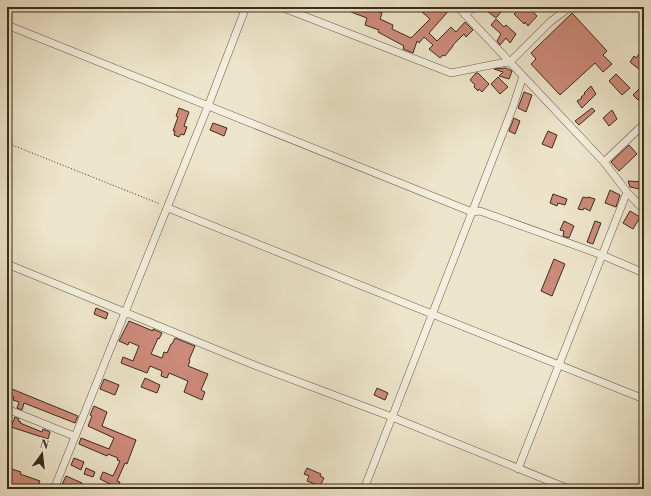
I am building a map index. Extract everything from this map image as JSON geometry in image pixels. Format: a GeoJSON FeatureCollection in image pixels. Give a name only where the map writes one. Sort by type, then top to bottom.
{"type":"FeatureCollection","features":[{"type":"Feature","properties":{"kind":"street"},"geometry":{"type":"LineString","coordinates":[[54,489],[124,312],[168,208],[246,7]]}},
{"type":"Feature","properties":{"kind":"street"},"geometry":{"type":"LineString","coordinates":[[281,7],[451,73],[510,62],[550,22],[572,7]]}},
{"type":"Feature","properties":{"kind":"street"},"geometry":{"type":"LineString","coordinates":[[458,7],[604,162],[627,192],[644,210]]}},
{"type":"Feature","properties":{"kind":"street"},"geometry":{"type":"LineString","coordinates":[[465,15],[474,7]]}},
{"type":"Feature","properties":{"kind":"street"},"geometry":{"type":"LineString","coordinates":[[7,25],[472,212],[480,210],[602,255],[644,273]]}},
{"type":"Feature","properties":{"kind":"street"},"geometry":{"type":"LineString","coordinates":[[364,489],[513,107],[523,76]]}},
{"type":"Feature","properties":{"kind":"street"},"geometry":{"type":"LineString","coordinates":[[604,162],[644,124]]}},
{"type":"Feature","properties":{"kind":"street"},"geometry":{"type":"LineString","coordinates":[[518,469],[627,192]]}},
{"type":"Feature","properties":{"kind":"street"},"geometry":{"type":"LineString","coordinates":[[168,208],[644,399]]}},
{"type":"Feature","properties":{"kind":"street"},"geometry":{"type":"LineString","coordinates":[[7,264],[254,365],[392,417],[569,489]]}},
{"type":"Feature","properties":{"kind":"street"},"geometry":{"type":"LineString","coordinates":[[7,409],[74,436]]}},
{"type":"Feature","properties":{"kind":"path"},"geometry":{"type":"LineString","coordinates":[[7,143],[168,208]]}},
{"type":"Feature","properties":{"kind":"building"},"geometry":{"type":"Polygon","coordinates":[[[352,7],[362,7],[382,13],[380,19],[393,25],[392,29],[411,38],[430,19],[422,12],[426,7],[452,7],[429,33],[437,41],[451,27],[456,32],[465,22],[473,30],[466,37],[464,34],[445,56],[443,55],[440,58],[429,49],[433,45],[424,37],[419,43],[417,41],[413,53],[403,49],[404,46],[378,32],[379,30],[365,25],[367,18],[351,12],[352,7]]]}},
{"type":"Feature","properties":{"kind":"building"},"geometry":{"type":"Polygon","coordinates":[[[482,7],[505,7],[496,18],[482,7]]]}},
{"type":"Feature","properties":{"kind":"building"},"geometry":{"type":"Polygon","coordinates":[[[522,7],[528,7],[537,16],[528,26],[514,14],[522,7]]]}},
{"type":"Feature","properties":{"kind":"building"},"geometry":{"type":"Polygon","coordinates":[[[572,13],[607,51],[603,55],[612,64],[603,72],[595,63],[560,95],[531,64],[536,59],[531,53],[572,13]]]}},
{"type":"Feature","properties":{"kind":"building"},"geometry":{"type":"Polygon","coordinates":[[[496,19],[504,27],[506,25],[516,34],[510,43],[506,38],[500,45],[497,41],[501,34],[491,25],[496,19]]]}},
{"type":"Feature","properties":{"kind":"building"},"geometry":{"type":"Polygon","coordinates":[[[644,48],[644,73],[630,62],[634,56],[636,58],[644,48]]]}},
{"type":"Feature","properties":{"kind":"building"},"geometry":{"type":"Polygon","coordinates":[[[506,68],[512,71],[509,79],[499,76],[503,72],[494,69],[506,68]]]}},
{"type":"Feature","properties":{"kind":"building"},"geometry":{"type":"Polygon","coordinates":[[[476,73],[478,73],[489,84],[482,92],[479,89],[478,91],[474,87],[475,85],[470,80],[476,73]]]}},
{"type":"Feature","properties":{"kind":"building"},"geometry":{"type":"Polygon","coordinates":[[[616,74],[630,88],[622,95],[609,81],[616,74]]]}},
{"type":"Feature","properties":{"kind":"building"},"geometry":{"type":"Polygon","coordinates":[[[498,77],[508,87],[500,94],[491,84],[498,77]]]}},
{"type":"Feature","properties":{"kind":"building"},"geometry":{"type":"Polygon","coordinates":[[[591,86],[596,94],[582,108],[577,101],[582,98],[581,97],[585,94],[584,93],[591,86]]]}},
{"type":"Feature","properties":{"kind":"building"},"geometry":{"type":"Polygon","coordinates":[[[639,89],[644,93],[644,95],[638,100],[633,95],[639,89]]]}},
{"type":"Feature","properties":{"kind":"building"},"geometry":{"type":"Polygon","coordinates":[[[524,92],[532,95],[526,112],[518,108],[524,92]]]}},
{"type":"Feature","properties":{"kind":"building"},"geometry":{"type":"Polygon","coordinates":[[[179,108],[189,112],[184,126],[187,127],[184,135],[181,134],[179,137],[174,135],[175,131],[173,131],[178,117],[176,116],[179,108]]]}},
{"type":"Feature","properties":{"kind":"building"},"geometry":{"type":"Polygon","coordinates":[[[592,108],[595,111],[579,125],[575,121],[592,108]]]}},
{"type":"Feature","properties":{"kind":"building"},"geometry":{"type":"Polygon","coordinates":[[[612,110],[617,119],[609,126],[603,118],[612,110]]]}},
{"type":"Feature","properties":{"kind":"building"},"geometry":{"type":"Polygon","coordinates":[[[514,118],[520,121],[515,134],[509,131],[514,118]]]}},
{"type":"Feature","properties":{"kind":"building"},"geometry":{"type":"Polygon","coordinates":[[[213,123],[227,128],[224,136],[210,130],[213,123]]]}},
{"type":"Feature","properties":{"kind":"building"},"geometry":{"type":"Polygon","coordinates":[[[548,131],[557,135],[552,148],[542,144],[548,131]]]}},
{"type":"Feature","properties":{"kind":"building"},"geometry":{"type":"Polygon","coordinates":[[[629,145],[637,154],[619,171],[611,162],[629,145]]]}},
{"type":"Feature","properties":{"kind":"building"},"geometry":{"type":"Polygon","coordinates":[[[628,181],[644,182],[644,190],[630,187],[628,181]]]}},
{"type":"Feature","properties":{"kind":"building"},"geometry":{"type":"Polygon","coordinates":[[[610,190],[620,195],[616,207],[605,203],[610,190]]]}},
{"type":"Feature","properties":{"kind":"building"},"geometry":{"type":"Polygon","coordinates":[[[553,194],[567,199],[565,205],[558,203],[557,206],[550,203],[553,194]]]}},
{"type":"Feature","properties":{"kind":"building"},"geometry":{"type":"Polygon","coordinates":[[[583,197],[595,199],[590,211],[584,208],[583,210],[578,209],[583,197]]]}},
{"type":"Feature","properties":{"kind":"building"},"geometry":{"type":"Polygon","coordinates":[[[630,211],[640,217],[633,229],[623,223],[630,211]]]}},
{"type":"Feature","properties":{"kind":"building"},"geometry":{"type":"Polygon","coordinates":[[[564,221],[574,226],[569,238],[563,236],[564,231],[560,230],[564,221]]]}},
{"type":"Feature","properties":{"kind":"building"},"geometry":{"type":"Polygon","coordinates":[[[595,221],[601,223],[593,244],[587,242],[595,221]]]}},
{"type":"Feature","properties":{"kind":"building"},"geometry":{"type":"Polygon","coordinates":[[[554,259],[565,264],[552,296],[541,291],[554,259]]]}},
{"type":"Feature","properties":{"kind":"building"},"geometry":{"type":"Polygon","coordinates":[[[96,308],[108,313],[106,319],[94,314],[96,308]]]}},
{"type":"Feature","properties":{"kind":"building"},"geometry":{"type":"Polygon","coordinates":[[[129,321],[162,333],[159,339],[158,338],[151,354],[162,358],[164,352],[167,353],[175,338],[195,346],[188,366],[208,374],[201,390],[205,392],[202,400],[184,392],[188,381],[169,373],[167,378],[161,376],[162,371],[150,366],[147,373],[121,363],[123,357],[133,361],[139,346],[129,342],[128,345],[119,341],[129,321]]]}},
{"type":"Feature","properties":{"kind":"building"},"geometry":{"type":"Polygon","coordinates":[[[145,378],[160,385],[157,393],[141,387],[145,378]]]}},
{"type":"Feature","properties":{"kind":"building"},"geometry":{"type":"Polygon","coordinates":[[[104,379],[119,385],[115,395],[100,389],[104,379]]]}},
{"type":"Feature","properties":{"kind":"building"},"geometry":{"type":"Polygon","coordinates":[[[7,387],[78,416],[75,423],[24,403],[22,410],[17,408],[19,402],[13,400],[14,397],[7,395],[7,387]]]}},
{"type":"Feature","properties":{"kind":"building"},"geometry":{"type":"Polygon","coordinates":[[[377,388],[388,393],[385,400],[374,395],[377,388]]]}},
{"type":"Feature","properties":{"kind":"building"},"geometry":{"type":"Polygon","coordinates":[[[94,406],[107,412],[102,426],[136,440],[127,464],[125,463],[117,481],[120,482],[118,488],[100,479],[103,472],[113,476],[120,461],[117,460],[118,458],[108,454],[107,456],[79,444],[81,438],[109,449],[114,438],[88,426],[92,416],[90,415],[94,406]]]}},
{"type":"Feature","properties":{"kind":"building"},"geometry":{"type":"Polygon","coordinates":[[[15,417],[19,419],[18,421],[21,422],[20,423],[42,432],[43,429],[50,432],[48,439],[11,427],[15,417]]]}},
{"type":"Feature","properties":{"kind":"building"},"geometry":{"type":"Polygon","coordinates":[[[74,458],[84,462],[81,470],[71,465],[74,458]]]}},
{"type":"Feature","properties":{"kind":"building"},"geometry":{"type":"Polygon","coordinates":[[[86,468],[95,472],[93,477],[84,474],[86,468]]]}},
{"type":"Feature","properties":{"kind":"building"},"geometry":{"type":"Polygon","coordinates":[[[307,468],[321,474],[320,476],[324,478],[320,486],[307,481],[309,476],[304,474],[307,468]]]}},
{"type":"Feature","properties":{"kind":"building"},"geometry":{"type":"Polygon","coordinates":[[[12,469],[21,472],[20,474],[40,481],[37,489],[18,489],[7,485],[12,469]]]}},
{"type":"Feature","properties":{"kind":"building"},"geometry":{"type":"Polygon","coordinates":[[[66,476],[82,483],[79,489],[67,489],[61,487],[66,476]]]}}]}
